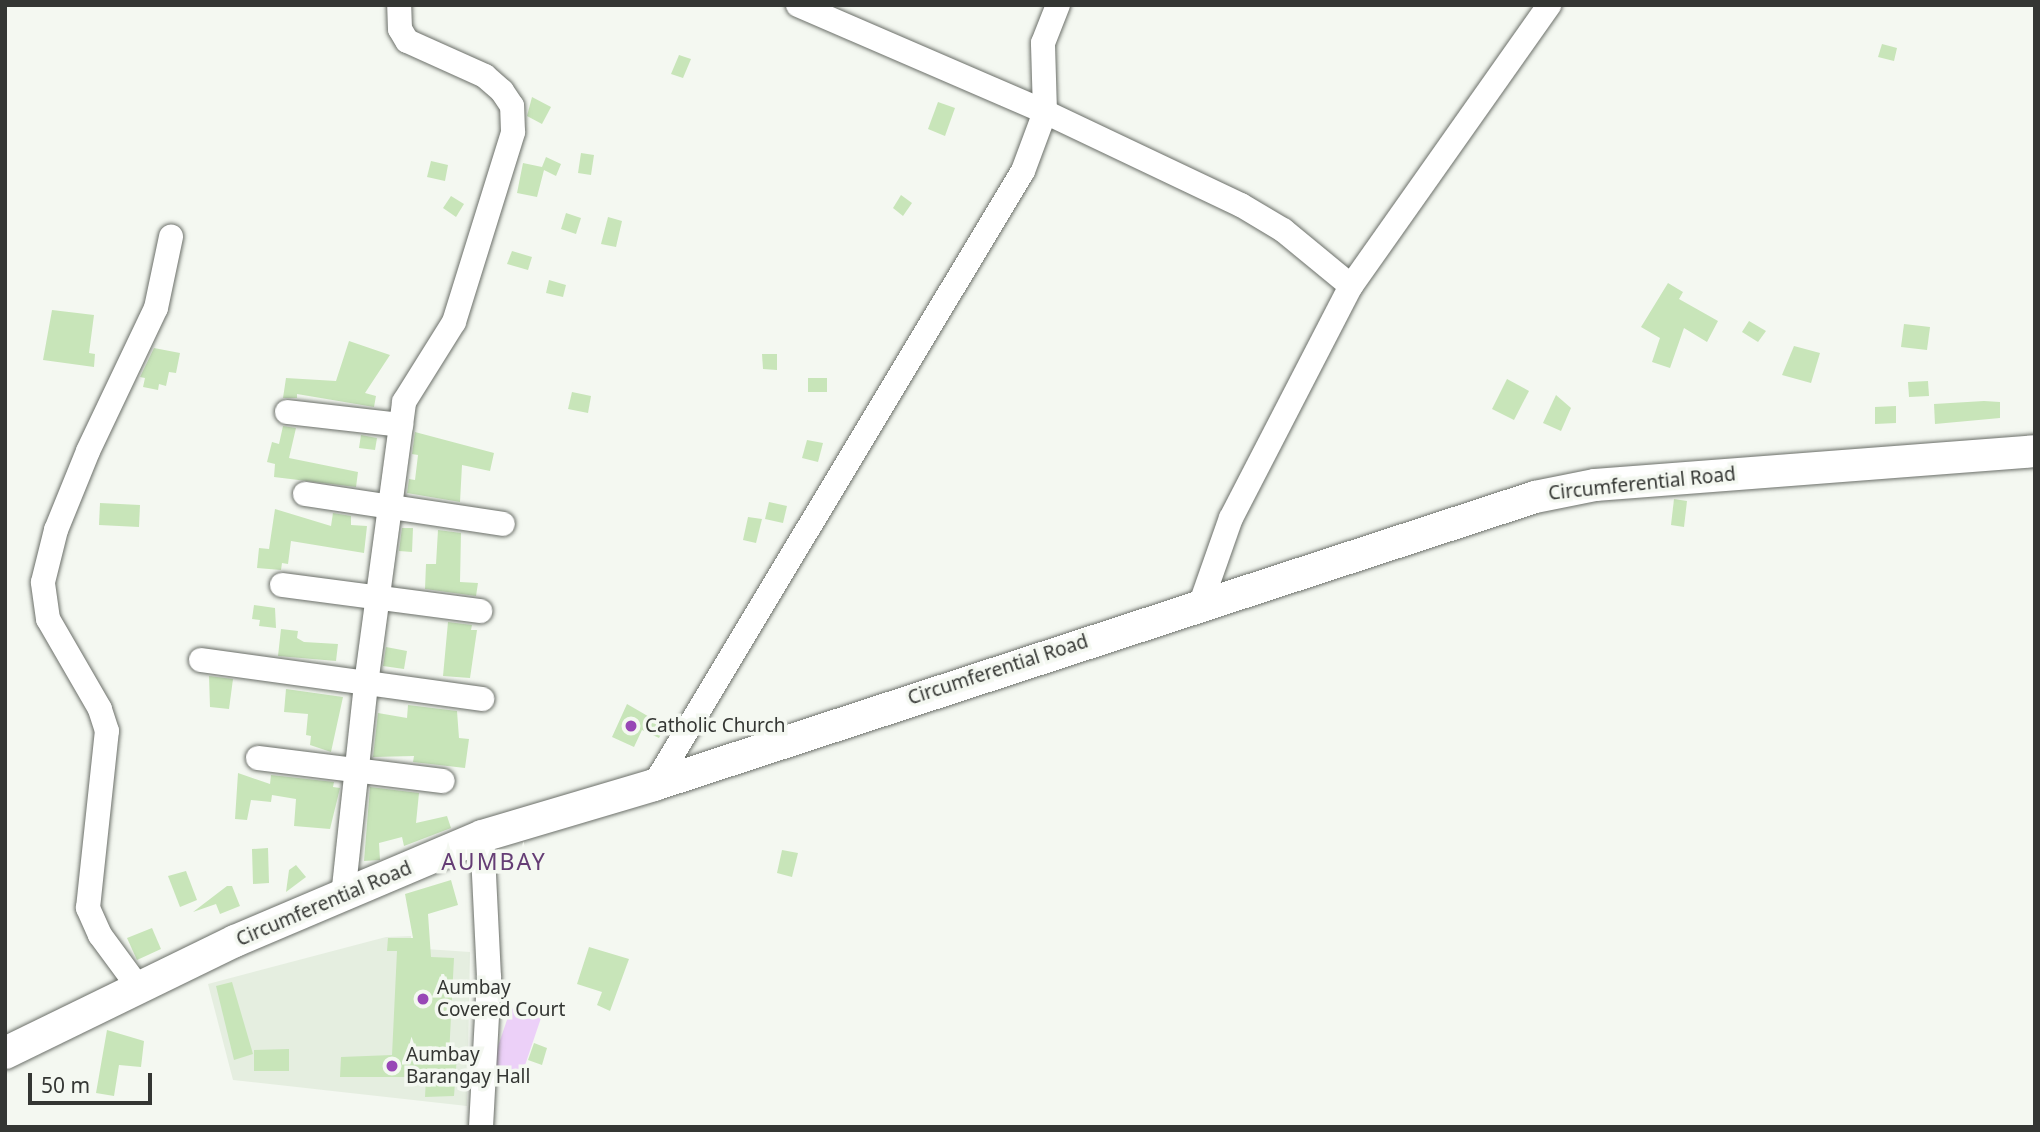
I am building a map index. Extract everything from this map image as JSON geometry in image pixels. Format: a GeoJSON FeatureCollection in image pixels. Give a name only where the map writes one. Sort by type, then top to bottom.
{"type":"FeatureCollection","features":[{"type":"Feature","properties":{"kind":"main road","name":"Circumferential Road"},"geometry":{"type":"LineString","coordinates":[[5,1053],[139,988],[482,836],[654,785],[1201,603],[1556,491],[2035,451]]}},
{"type":"Feature","properties":{"kind":"street"},"geometry":{"type":"LineString","coordinates":[[343,896],[366,684],[401,425],[410,389],[454,322],[513,132],[512,106],[502,91],[485,76],[407,41],[400,29],[399,5]]}},
{"type":"Feature","properties":{"kind":"street"},"geometry":{"type":"LineString","coordinates":[[798,5],[1045,112],[1241,205],[1305,246],[1352,286]]}},
{"type":"Feature","properties":{"kind":"street"},"geometry":{"type":"LineString","coordinates":[[654,785],[1005,204],[1039,136],[1045,112],[1043,43],[1058,5]]}},
{"type":"Feature","properties":{"kind":"street"},"geometry":{"type":"LineString","coordinates":[[1201,603],[1231,518],[1352,286],[1434,162],[1549,5]]}},
{"type":"Feature","properties":{"kind":"street"},"geometry":{"type":"LineString","coordinates":[[139,988],[100,935],[88,908],[107,731],[100,709],[48,619],[43,582],[56,530],[88,451],[156,308],[171,237]]}},
{"type":"Feature","properties":{"kind":"street"},"geometry":{"type":"LineString","coordinates":[[287,412],[401,425]]}},
{"type":"Feature","properties":{"kind":"street"},"geometry":{"type":"LineString","coordinates":[[305,494],[503,524]]}},
{"type":"Feature","properties":{"kind":"street"},"geometry":{"type":"LineString","coordinates":[[282,585],[480,611]]}},
{"type":"Feature","properties":{"kind":"street"},"geometry":{"type":"LineString","coordinates":[[201,660],[482,699]]}},
{"type":"Feature","properties":{"kind":"street"},"geometry":{"type":"LineString","coordinates":[[258,758],[443,781]]}},
{"type":"Feature","properties":{"kind":"street"},"geometry":{"type":"LineString","coordinates":[[481,1127],[489,977],[482,836]]}},
{"type":"Feature","properties":{"kind":"shaded area"},"geometry":{"type":"Polygon","coordinates":[[[411,936],[411,948],[470,952],[467,1106],[233,1080],[208,984],[386,937],[411,936]]]}},
{"type":"Feature","properties":{"kind":"shaded area"},"geometry":{"type":"Polygon","coordinates":[[[511,1008],[541,1018],[521,1077],[491,1067],[511,1008]]]}},
{"type":"Feature","properties":{"kind":"building"},"geometry":{"type":"Polygon","coordinates":[[[1882,44],[1897,48],[1894,61],[1878,57],[1882,44]]]}},
{"type":"Feature","properties":{"kind":"building"},"geometry":{"type":"Polygon","coordinates":[[[679,55],[691,59],[683,78],[671,74],[679,55]]]}},
{"type":"Feature","properties":{"kind":"building"},"geometry":{"type":"Polygon","coordinates":[[[532,97],[551,107],[542,124],[527,116],[532,97]]]}},
{"type":"Feature","properties":{"kind":"building"},"geometry":{"type":"Polygon","coordinates":[[[938,102],[955,108],[945,136],[928,129],[938,102]]]}},
{"type":"Feature","properties":{"kind":"building"},"geometry":{"type":"Polygon","coordinates":[[[581,153],[594,155],[591,175],[578,173],[581,153]]]}},
{"type":"Feature","properties":{"kind":"building"},"geometry":{"type":"Polygon","coordinates":[[[546,157],[561,164],[556,176],[544,170],[537,197],[517,193],[523,163],[542,167],[546,157]]]}},
{"type":"Feature","properties":{"kind":"building"},"geometry":{"type":"Polygon","coordinates":[[[431,161],[448,165],[445,181],[427,177],[431,161]]]}},
{"type":"Feature","properties":{"kind":"building"},"geometry":{"type":"Polygon","coordinates":[[[901,195],[912,203],[903,216],[893,208],[901,195]]]}},
{"type":"Feature","properties":{"kind":"building"},"geometry":{"type":"Polygon","coordinates":[[[451,196],[464,204],[456,217],[443,208],[451,196]]]}},
{"type":"Feature","properties":{"kind":"building"},"geometry":{"type":"Polygon","coordinates":[[[566,213],[581,218],[576,234],[561,229],[566,213]]]}},
{"type":"Feature","properties":{"kind":"building"},"geometry":{"type":"Polygon","coordinates":[[[608,217],[622,221],[616,247],[601,244],[608,217]]]}},
{"type":"Feature","properties":{"kind":"building"},"geometry":{"type":"Polygon","coordinates":[[[512,251],[532,257],[528,270],[507,264],[512,251]]]}},
{"type":"Feature","properties":{"kind":"building"},"geometry":{"type":"Polygon","coordinates":[[[549,280],[566,285],[563,297],[546,293],[549,280]]]}},
{"type":"Feature","properties":{"kind":"building"},"geometry":{"type":"Polygon","coordinates":[[[1668,283],[1683,292],[1679,299],[1718,321],[1707,342],[1684,328],[1670,368],[1652,362],[1660,338],[1641,327],[1668,283]]]}},
{"type":"Feature","properties":{"kind":"building"},"geometry":{"type":"Polygon","coordinates":[[[52,310],[94,315],[89,353],[95,354],[94,367],[43,360],[52,310]]]}},
{"type":"Feature","properties":{"kind":"building"},"geometry":{"type":"Polygon","coordinates":[[[1749,321],[1766,331],[1758,342],[1742,332],[1749,321]]]}},
{"type":"Feature","properties":{"kind":"building"},"geometry":{"type":"Polygon","coordinates":[[[1904,324],[1930,327],[1927,350],[1901,347],[1904,324]]]}},
{"type":"Feature","properties":{"kind":"building"},"geometry":{"type":"Polygon","coordinates":[[[349,341],[390,355],[365,393],[376,396],[374,407],[297,394],[297,398],[283,398],[286,378],[336,381],[349,341]]]}},
{"type":"Feature","properties":{"kind":"building"},"geometry":{"type":"Polygon","coordinates":[[[1794,346],[1820,353],[1811,383],[1782,375],[1794,346]]]}},
{"type":"Feature","properties":{"kind":"building"},"geometry":{"type":"Polygon","coordinates":[[[154,348],[180,353],[176,373],[169,372],[166,386],[159,384],[158,390],[143,387],[145,378],[140,377],[154,348]]]}},
{"type":"Feature","properties":{"kind":"building"},"geometry":{"type":"Polygon","coordinates":[[[762,354],[777,354],[777,370],[763,369],[762,354]]]}},
{"type":"Feature","properties":{"kind":"building"},"geometry":{"type":"Polygon","coordinates":[[[808,378],[827,378],[827,392],[808,392],[808,378]]]}},
{"type":"Feature","properties":{"kind":"building"},"geometry":{"type":"Polygon","coordinates":[[[1507,379],[1529,391],[1514,420],[1492,409],[1507,379]]]}},
{"type":"Feature","properties":{"kind":"building"},"geometry":{"type":"Polygon","coordinates":[[[1928,381],[1929,396],[1909,397],[1908,382],[1928,381]]]}},
{"type":"Feature","properties":{"kind":"building"},"geometry":{"type":"Polygon","coordinates":[[[572,392],[591,396],[588,413],[568,409],[572,392]]]}},
{"type":"Feature","properties":{"kind":"building"},"geometry":{"type":"Polygon","coordinates":[[[1556,395],[1571,408],[1561,431],[1543,423],[1556,395]]]}},
{"type":"Feature","properties":{"kind":"building"},"geometry":{"type":"Polygon","coordinates":[[[2000,402],[2000,418],[1935,424],[1934,404],[2000,402]]]}},
{"type":"Feature","properties":{"kind":"building"},"geometry":{"type":"Polygon","coordinates":[[[1896,406],[1896,423],[1875,424],[1875,407],[1896,406]]]}},
{"type":"Feature","properties":{"kind":"building"},"geometry":{"type":"Polygon","coordinates":[[[283,426],[296,428],[289,458],[358,472],[356,487],[274,477],[275,464],[267,462],[272,442],[279,444],[283,426]]]}},
{"type":"Feature","properties":{"kind":"building"},"geometry":{"type":"Polygon","coordinates":[[[415,432],[494,453],[490,471],[462,465],[460,502],[407,493],[409,479],[415,480],[418,455],[412,454],[415,432]]]}},
{"type":"Feature","properties":{"kind":"building"},"geometry":{"type":"Polygon","coordinates":[[[361,435],[377,438],[375,450],[359,448],[361,435]]]}},
{"type":"Feature","properties":{"kind":"building"},"geometry":{"type":"Polygon","coordinates":[[[807,440],[823,443],[818,462],[802,458],[807,440]]]}},
{"type":"Feature","properties":{"kind":"building"},"geometry":{"type":"Polygon","coordinates":[[[1674,499],[1687,501],[1684,527],[1671,525],[1674,499]]]}},
{"type":"Feature","properties":{"kind":"building"},"geometry":{"type":"Polygon","coordinates":[[[769,502],[787,506],[783,523],[765,519],[769,502]]]}},
{"type":"Feature","properties":{"kind":"building"},"geometry":{"type":"Polygon","coordinates":[[[100,503],[140,505],[139,527],[99,525],[100,503]]]}},
{"type":"Feature","properties":{"kind":"building"},"geometry":{"type":"Polygon","coordinates":[[[275,509],[331,526],[333,513],[351,516],[351,525],[367,526],[364,553],[291,541],[288,564],[282,563],[281,570],[257,568],[259,548],[269,549],[275,509]]]}},
{"type":"Feature","properties":{"kind":"building"},"geometry":{"type":"Polygon","coordinates":[[[748,517],[762,519],[756,543],[743,540],[748,517]]]}},
{"type":"Feature","properties":{"kind":"building"},"geometry":{"type":"Polygon","coordinates":[[[402,528],[413,528],[412,552],[399,551],[402,528]]]}},
{"type":"Feature","properties":{"kind":"building"},"geometry":{"type":"Polygon","coordinates":[[[438,530],[461,533],[460,582],[478,583],[476,596],[425,589],[426,564],[436,564],[438,530]]]}},
{"type":"Feature","properties":{"kind":"building"},"geometry":{"type":"Polygon","coordinates":[[[254,605],[275,608],[276,628],[259,626],[260,620],[252,619],[254,605]]]}},
{"type":"Feature","properties":{"kind":"building"},"geometry":{"type":"Polygon","coordinates":[[[448,622],[472,625],[471,630],[477,630],[470,678],[443,676],[448,622]]]}},
{"type":"Feature","properties":{"kind":"building"},"geometry":{"type":"Polygon","coordinates":[[[281,629],[298,631],[297,638],[304,642],[338,644],[336,661],[278,656],[281,629]]]}},
{"type":"Feature","properties":{"kind":"building"},"geometry":{"type":"Polygon","coordinates":[[[386,647],[407,651],[404,669],[383,666],[386,647]]]}},
{"type":"Feature","properties":{"kind":"building"},"geometry":{"type":"Polygon","coordinates":[[[209,676],[233,679],[229,709],[210,707],[209,676]]]}},
{"type":"Feature","properties":{"kind":"building"},"geometry":{"type":"Polygon","coordinates":[[[286,689],[343,697],[331,752],[310,745],[311,736],[306,735],[308,714],[284,712],[286,689]]]}},
{"type":"Feature","properties":{"kind":"building","name":"Catholic Church"},"geometry":{"type":"Polygon","coordinates":[[[627,704],[665,726],[659,738],[642,730],[634,747],[612,737],[627,704]]]}},
{"type":"Feature","properties":{"kind":"building"},"geometry":{"type":"Polygon","coordinates":[[[408,705],[457,711],[459,738],[469,739],[465,768],[413,762],[414,756],[373,757],[378,713],[407,718],[408,705]]]}},
{"type":"Feature","properties":{"kind":"building"},"geometry":{"type":"Polygon","coordinates":[[[238,773],[270,784],[271,775],[334,782],[333,787],[340,788],[330,829],[294,826],[296,799],[272,795],[271,802],[251,800],[247,820],[235,819],[238,773]]]}},
{"type":"Feature","properties":{"kind":"building"},"geometry":{"type":"Polygon","coordinates":[[[370,787],[419,793],[416,823],[447,816],[451,828],[404,846],[402,837],[379,843],[380,860],[364,861],[370,787]]]}},
{"type":"Feature","properties":{"kind":"building"},"geometry":{"type":"Polygon","coordinates":[[[268,848],[269,883],[253,884],[252,849],[268,848]]]}},
{"type":"Feature","properties":{"kind":"building"},"geometry":{"type":"Polygon","coordinates":[[[782,850],[798,853],[792,877],[777,873],[782,850]]]}},
{"type":"Feature","properties":{"kind":"building"},"geometry":{"type":"Polygon","coordinates":[[[296,865],[306,877],[286,892],[289,870],[296,865]]]}},
{"type":"Feature","properties":{"kind":"building"},"geometry":{"type":"Polygon","coordinates":[[[186,871],[197,900],[180,907],[168,876],[186,871]]]}},
{"type":"Feature","properties":{"kind":"building"},"geometry":{"type":"Polygon","coordinates":[[[451,880],[458,905],[428,914],[431,957],[454,958],[449,1056],[457,1056],[454,1096],[425,1097],[426,1077],[340,1077],[341,1057],[392,1055],[397,951],[387,951],[388,938],[413,938],[405,894],[451,880]]]}},
{"type":"Feature","properties":{"kind":"building"},"geometry":{"type":"Polygon","coordinates":[[[227,886],[232,886],[240,906],[220,914],[216,904],[193,912],[227,886]]]}},
{"type":"Feature","properties":{"kind":"building"},"geometry":{"type":"Polygon","coordinates":[[[152,928],[161,949],[137,960],[127,938],[152,928]]]}},
{"type":"Feature","properties":{"kind":"building"},"geometry":{"type":"Polygon","coordinates":[[[589,947],[629,959],[610,1011],[597,1005],[602,992],[577,984],[589,947]]]}},
{"type":"Feature","properties":{"kind":"building"},"geometry":{"type":"Polygon","coordinates":[[[232,982],[253,1054],[234,1060],[216,986],[232,982]]]}},
{"type":"Feature","properties":{"kind":"building"},"geometry":{"type":"Polygon","coordinates":[[[107,1030],[144,1041],[141,1067],[119,1065],[114,1096],[96,1093],[107,1030]]]}},
{"type":"Feature","properties":{"kind":"building"},"geometry":{"type":"Polygon","coordinates":[[[534,1043],[547,1048],[542,1065],[528,1060],[534,1043]]]}},
{"type":"Feature","properties":{"kind":"building"},"geometry":{"type":"Polygon","coordinates":[[[289,1049],[289,1071],[254,1071],[254,1050],[289,1049]]]}},
{"type":"Feature","properties":{"kind":"place","name":"Catholic Church"},"geometry":{"type":"Point","coordinates":[631,726]}},
{"type":"Feature","properties":{"kind":"place","name":"Aumbay Covered Court"},"geometry":{"type":"Point","coordinates":[423,999]}},
{"type":"Feature","properties":{"kind":"place","name":"Aumbay Barangay Hall"},"geometry":{"type":"Point","coordinates":[392,1066]}},
{"type":"Feature","properties":{"kind":"district","name":"AUMBAY"},"geometry":{"type":"Point","coordinates":[494,861]}}]}
